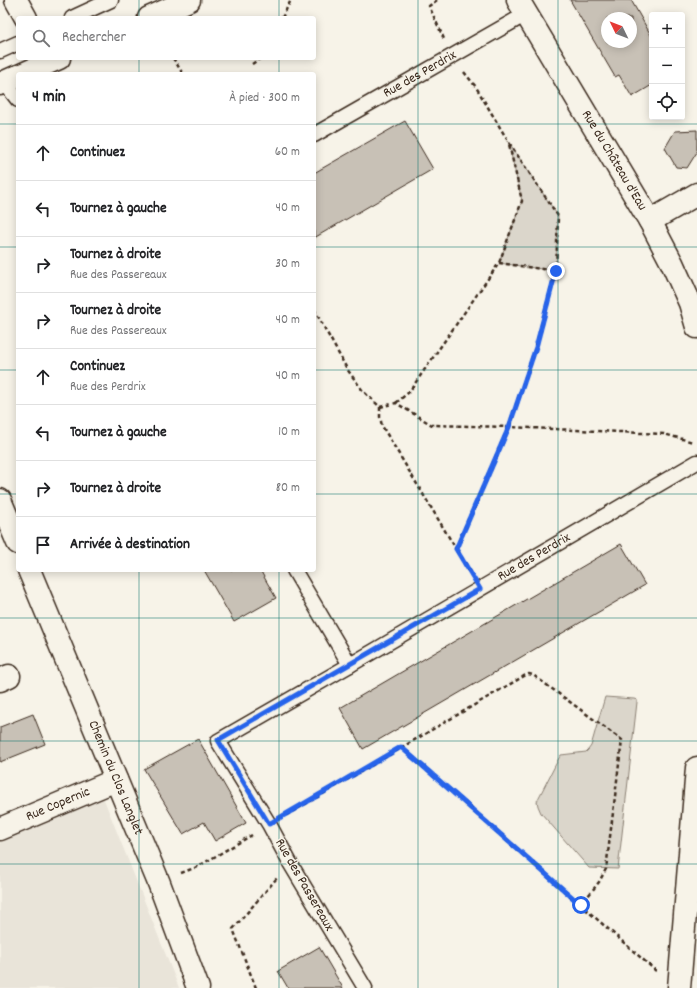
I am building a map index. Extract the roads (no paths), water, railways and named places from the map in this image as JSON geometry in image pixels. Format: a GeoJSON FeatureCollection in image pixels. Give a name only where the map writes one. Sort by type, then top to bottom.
{"type":"FeatureCollection","features":[{"type":"Feature","properties":{"kind":"street"},"geometry":{"type":"LineString","coordinates":[[16,0],[25,16]]}},
{"type":"Feature","properties":{"kind":"street"},"geometry":{"type":"LineString","coordinates":[[153,16],[189,0]]}},
{"type":"Feature","properties":{"kind":"street","name":"Rue du Château d'Eau"},"geometry":{"type":"LineString","coordinates":[[522,7],[650,221],[675,269],[690,303],[697,327]]}},
{"type":"Feature","properties":{"kind":"street"},"geometry":{"type":"LineString","coordinates":[[26,72],[51,60]]}},
{"type":"Feature","properties":{"kind":"street"},"geometry":{"type":"LineString","coordinates":[[650,221],[697,194]]}},
{"type":"Feature","properties":{"kind":"street"},"geometry":{"type":"LineString","coordinates":[[0,500],[16,538]]}},
{"type":"Feature","properties":{"kind":"street","name":"Chemin du Clos Langlet"},"geometry":{"type":"LineString","coordinates":[[30,572],[159,883],[198,988]]}},
{"type":"Feature","properties":{"kind":"street"},"geometry":{"type":"LineString","coordinates":[[680,984],[693,859],[697,768]]}},
{"type":"Feature","properties":{"kind":"street","name":"Rue Copernic"},"geometry":{"type":"LineString","coordinates":[[0,829],[116,780]]}},
{"type":"Feature","properties":{"kind":"lane"},"geometry":{"type":"LineString","coordinates":[[76,16],[111,0]]}},
{"type":"Feature","properties":{"kind":"lane","name":"Rue des Perdrix"},"geometry":{"type":"LineString","coordinates":[[316,134],[452,56],[522,7]]}},
{"type":"Feature","properties":{"kind":"lane"},"geometry":{"type":"LineString","coordinates":[[0,51],[16,44]]}},
{"type":"Feature","properties":{"kind":"lane"},"geometry":{"type":"LineString","coordinates":[[11,79],[16,94]]}},
{"type":"Feature","properties":{"kind":"lane","name":"Rue des Perdrix"},"geometry":{"type":"LineString","coordinates":[[350,665],[697,462]]}},
{"type":"Feature","properties":{"kind":"lane"},"geometry":{"type":"LineString","coordinates":[[295,572],[350,665]]}},
{"type":"Feature","properties":{"kind":"lane","name":"Rue des Passereaux"},"geometry":{"type":"LineString","coordinates":[[350,665],[218,740],[365,988]]}}]}
